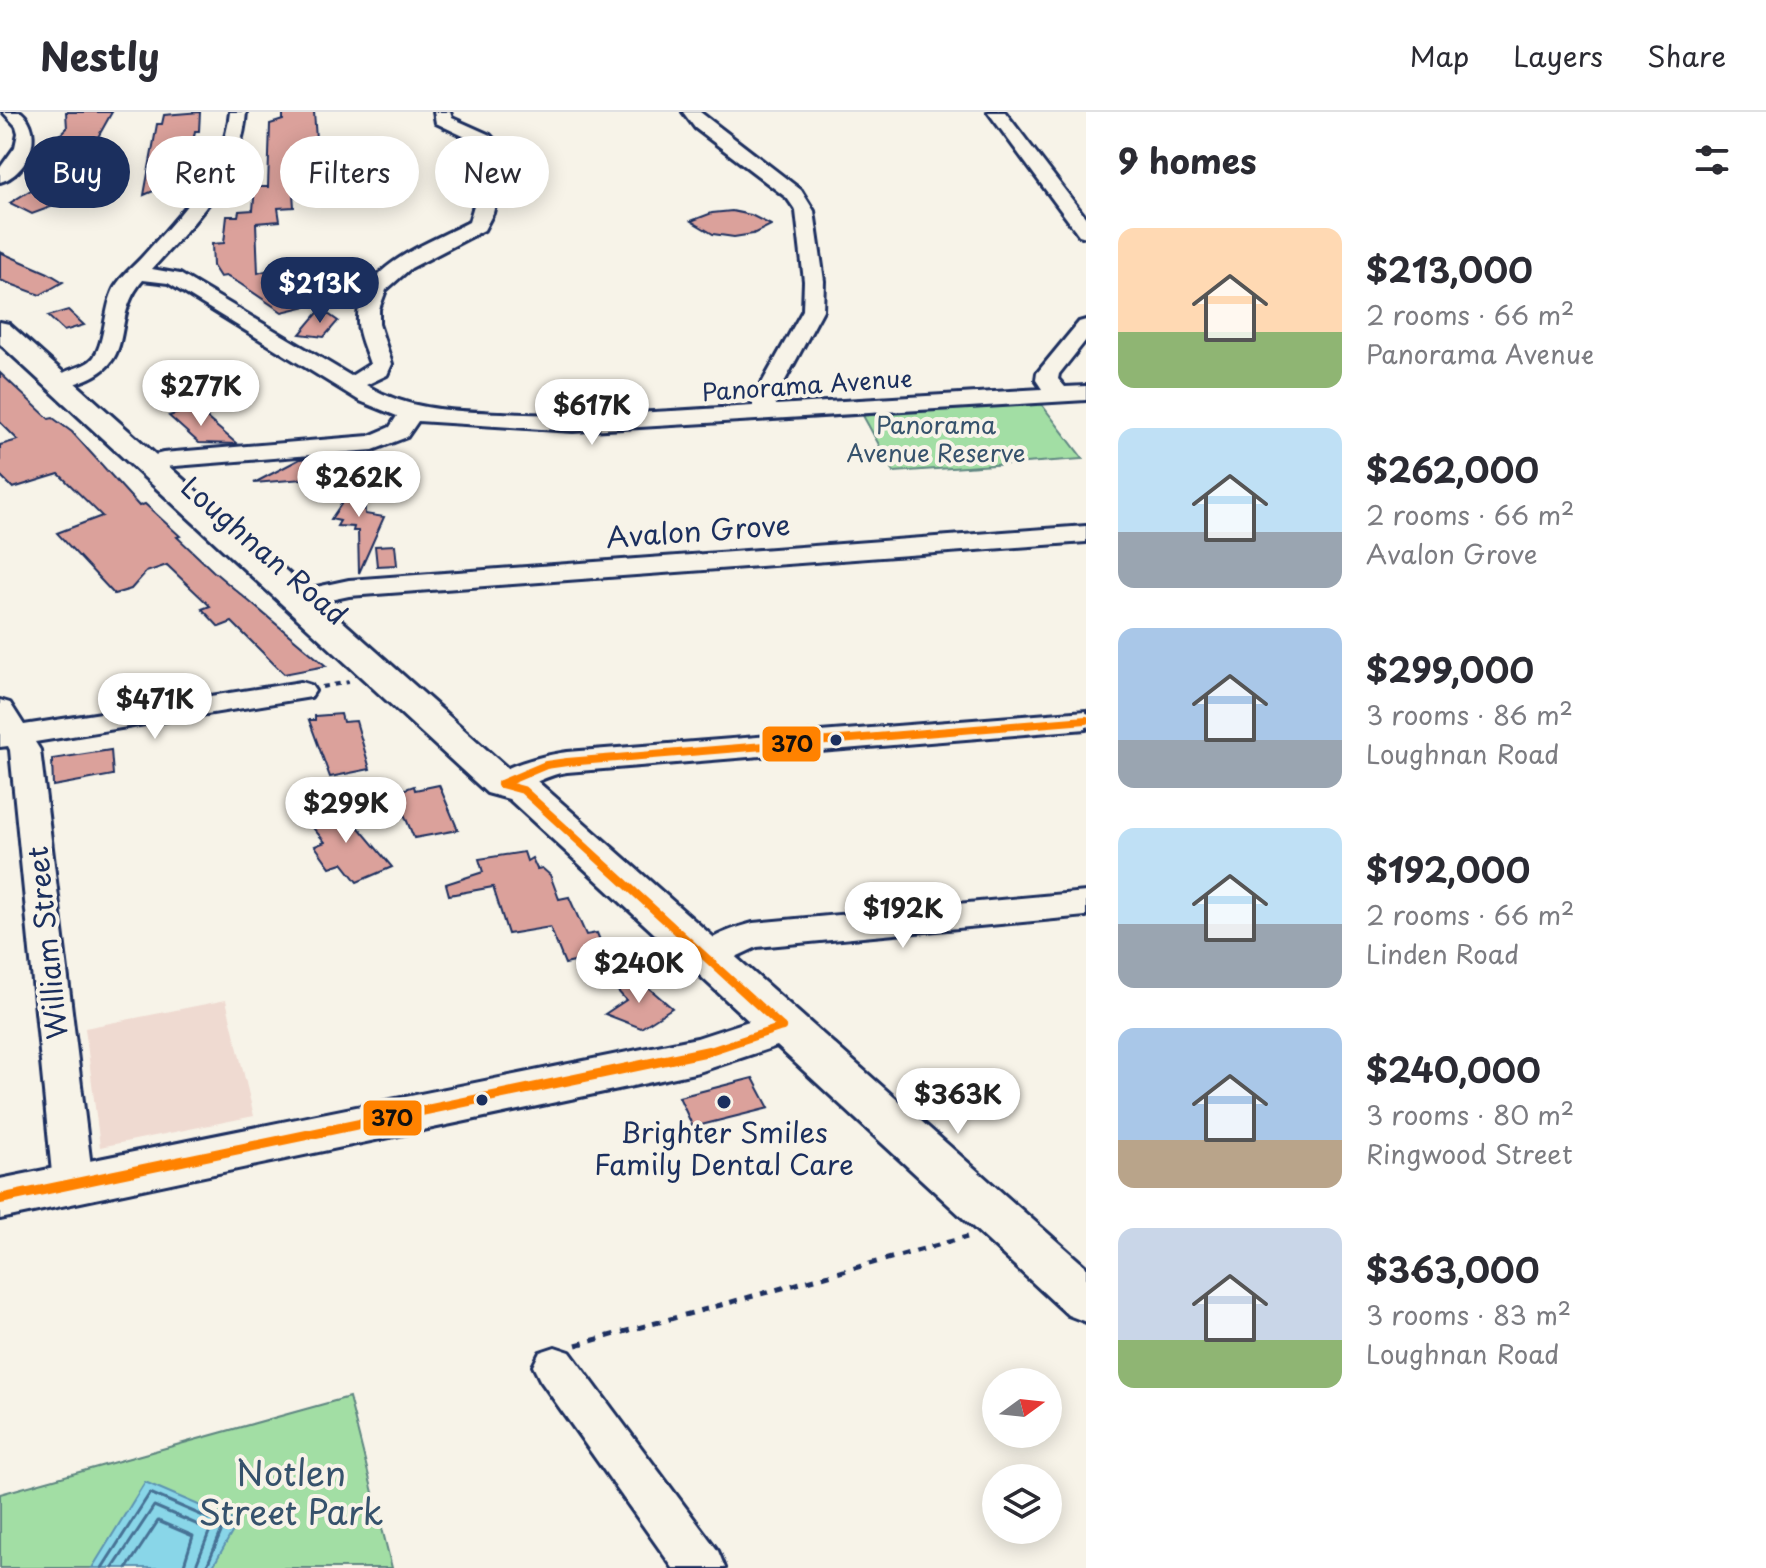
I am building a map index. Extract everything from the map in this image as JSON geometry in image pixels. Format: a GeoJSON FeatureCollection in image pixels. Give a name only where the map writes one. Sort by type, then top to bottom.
{"type":"FeatureCollection","features":[{"type":"Feature","properties":{"kind":"main road","name":"Loughnan Road"},"geometry":{"type":"LineString","coordinates":[[0,317],[316,595],[514,783]]}},
{"type":"Feature","properties":{"kind":"main road","name":"Loughnan Road"},"geometry":{"type":"LineString","coordinates":[[0,330],[514,783],[1086,1299]]}},
{"type":"Feature","properties":{"kind":"main road"},"geometry":{"type":"LineString","coordinates":[[0,1199],[699,1055],[782,1027]]}},
{"type":"Feature","properties":{"kind":"street"},"geometry":{"type":"LineString","coordinates":[[0,177],[19,154],[26,136],[25,127],[11,112]]}},
{"type":"Feature","properties":{"kind":"street"},"geometry":{"type":"LineString","coordinates":[[69,378],[89,371],[104,360],[119,299],[136,273],[207,195],[222,169],[238,112]]}},
{"type":"Feature","properties":{"kind":"street"},"geometry":{"type":"LineString","coordinates":[[350,385],[379,370],[381,364],[368,324],[369,309],[377,288],[404,264],[477,226],[484,213],[498,154],[484,139],[442,119],[442,112]]}},
{"type":"Feature","properties":{"kind":"street"},"geometry":{"type":"LineString","coordinates":[[691,112],[701,124],[794,194],[805,211],[814,281],[813,310],[764,399],[765,413]]}},
{"type":"Feature","properties":{"kind":"street"},"geometry":{"type":"LineString","coordinates":[[996,112],[1086,231]]}},
{"type":"Feature","properties":{"kind":"street","name":"Panorama Avenue"},"geometry":{"type":"LineString","coordinates":[[136,273],[173,278],[350,385],[392,408],[411,413],[573,424],[1086,393]]}},
{"type":"Feature","properties":{"kind":"street"},"geometry":{"type":"LineString","coordinates":[[1059,395],[1047,380],[1048,373],[1086,326]]}},
{"type":"Feature","properties":{"kind":"street"},"geometry":{"type":"LineString","coordinates":[[163,460],[373,443],[399,432],[411,413]]}},
{"type":"Feature","properties":{"kind":"street","name":"Avalon Grove"},"geometry":{"type":"LineString","coordinates":[[316,595],[368,586],[1086,534]]}},
{"type":"Feature","properties":{"kind":"street"},"geometry":{"type":"LineString","coordinates":[[6,727],[301,691]]}},
{"type":"Feature","properties":{"kind":"street"},"geometry":{"type":"LineString","coordinates":[[514,783],[546,765],[567,762],[1086,720]]}},
{"type":"Feature","properties":{"kind":"street","name":"William Street"},"geometry":{"type":"LineString","coordinates":[[6,727],[25,750],[73,1183]]}},
{"type":"Feature","properties":{"kind":"street"},"geometry":{"type":"LineString","coordinates":[[708,958],[732,943],[753,935],[1086,904]]}},
{"type":"Feature","properties":{"kind":"street"},"geometry":{"type":"LineString","coordinates":[[555,1366],[701,1568]]}},
{"type":"Feature","properties":{"kind":"path"},"geometry":{"type":"LineString","coordinates":[[301,691],[363,679]]}},
{"type":"Feature","properties":{"kind":"path"},"geometry":{"type":"LineString","coordinates":[[555,1366],[566,1348],[967,1237]]}},
{"type":"Feature","properties":{"kind":"shaded area"},"geometry":{"type":"Polygon","coordinates":[[[226,1000],[254,1116],[100,1147],[85,1028],[226,1000]]]}},
{"type":"Feature","properties":{"kind":"green space","name":"Panorama Avenue Reserve"},"geometry":{"type":"Polygon","coordinates":[[[1039,401],[1083,459],[894,472],[861,412],[1039,401]]]}},
{"type":"Feature","properties":{"kind":"green space","name":"Notlen Street Park"},"geometry":{"type":"Polygon","coordinates":[[[349,1397],[392,1568],[0,1568],[0,1494],[349,1397]]]}},
{"type":"Feature","properties":{"kind":"water"},"geometry":{"type":"Polygon","coordinates":[[[145,1482],[238,1522],[212,1568],[92,1568],[145,1482]]]}},
{"type":"Feature","properties":{"kind":"building"},"geometry":{"type":"Polygon","coordinates":[[[66,112],[112,112],[99,136],[59,136],[67,128],[66,112]]]}},
{"type":"Feature","properties":{"kind":"building"},"geometry":{"type":"Polygon","coordinates":[[[200,112],[199,131],[195,131],[194,136],[155,136],[157,124],[162,124],[164,115],[200,112]]]}},
{"type":"Feature","properties":{"kind":"building"},"geometry":{"type":"Polygon","coordinates":[[[283,112],[314,112],[316,136],[280,136],[280,221],[256,223],[258,273],[269,270],[315,304],[282,312],[239,283],[226,276],[220,277],[213,266],[212,244],[224,243],[227,216],[264,208],[264,187],[268,187],[270,124],[283,120],[283,112]]]}},
{"type":"Feature","properties":{"kind":"building"},"geometry":{"type":"Polygon","coordinates":[[[24,194],[24,208],[48,208],[32,214],[10,203],[24,194]]]}},
{"type":"Feature","properties":{"kind":"building"},"geometry":{"type":"Polygon","coordinates":[[[732,211],[751,215],[771,225],[753,234],[734,237],[713,234],[691,221],[712,213],[732,211]]]}},
{"type":"Feature","properties":{"kind":"building"},"geometry":{"type":"Polygon","coordinates":[[[0,252],[63,282],[40,295],[0,280],[0,252]]]}},
{"type":"Feature","properties":{"kind":"building"},"geometry":{"type":"Polygon","coordinates":[[[321,309],[338,321],[324,337],[300,334],[321,309]]]}},
{"type":"Feature","properties":{"kind":"building"},"geometry":{"type":"Polygon","coordinates":[[[68,310],[84,325],[64,331],[48,316],[68,310]]]}},
{"type":"Feature","properties":{"kind":"building"},"geometry":{"type":"Polygon","coordinates":[[[0,373],[49,419],[53,418],[72,432],[139,506],[145,504],[213,571],[326,666],[284,674],[232,622],[219,627],[202,609],[210,606],[167,565],[146,572],[131,589],[114,594],[57,533],[102,516],[59,474],[13,488],[0,475],[0,445],[18,440],[0,422],[0,373]]]}},
{"type":"Feature","properties":{"kind":"building"},"geometry":{"type":"Polygon","coordinates":[[[195,408],[237,444],[199,443],[169,416],[195,408]]]}},
{"type":"Feature","properties":{"kind":"building"},"geometry":{"type":"Polygon","coordinates":[[[313,458],[350,476],[340,477],[341,498],[324,499],[323,493],[315,494],[315,478],[254,483],[300,459],[313,458]]]}},
{"type":"Feature","properties":{"kind":"building"},"geometry":{"type":"Polygon","coordinates":[[[363,472],[365,514],[384,517],[359,573],[358,531],[353,531],[354,527],[337,526],[340,521],[331,519],[363,472]]]}},
{"type":"Feature","properties":{"kind":"building"},"geometry":{"type":"Polygon","coordinates":[[[395,545],[397,565],[377,566],[375,546],[395,545]]]}},
{"type":"Feature","properties":{"kind":"building"},"geometry":{"type":"Polygon","coordinates":[[[341,714],[343,722],[356,721],[370,769],[330,777],[309,720],[315,720],[315,716],[341,714]]]}},
{"type":"Feature","properties":{"kind":"building"},"geometry":{"type":"Polygon","coordinates":[[[111,750],[113,775],[53,786],[52,759],[111,750]]]}},
{"type":"Feature","properties":{"kind":"building"},"geometry":{"type":"Polygon","coordinates":[[[439,785],[458,830],[414,838],[404,814],[386,818],[379,798],[414,786],[415,790],[439,785]]]}},
{"type":"Feature","properties":{"kind":"building"},"geometry":{"type":"Polygon","coordinates":[[[326,808],[330,814],[344,810],[392,867],[357,882],[342,863],[330,867],[315,846],[325,842],[303,816],[326,808]]]}},
{"type":"Feature","properties":{"kind":"building"},"geometry":{"type":"Polygon","coordinates":[[[524,852],[527,861],[532,858],[537,869],[542,868],[550,875],[559,899],[569,897],[586,935],[597,933],[606,955],[565,964],[550,927],[508,934],[493,887],[449,895],[446,884],[483,872],[479,859],[524,852]]]}},
{"type":"Feature","properties":{"kind":"building"},"geometry":{"type":"Polygon","coordinates":[[[636,977],[672,1008],[641,1028],[605,1014],[626,1000],[616,989],[636,977]]]}},
{"type":"Feature","properties":{"kind":"building","name":"Brighter Smiles Family Dental Care"},"geometry":{"type":"Polygon","coordinates":[[[753,1078],[769,1108],[693,1127],[679,1097],[753,1078]]]}},
{"type":"Feature","properties":{"kind":"transit line","name":"370"},"geometry":{"type":"LineString","coordinates":[[501,784],[546,765],[567,762],[1086,720]]}},
{"type":"Feature","properties":{"kind":"transit line","name":"370"},"geometry":{"type":"LineString","coordinates":[[501,784],[523,790],[782,1027]]}},
{"type":"Feature","properties":{"kind":"transit line","name":"370"},"geometry":{"type":"LineString","coordinates":[[0,1199],[699,1055],[782,1027]]}},
{"type":"Feature","properties":{"kind":"place","name":"Brighter Smiles Family Dental Care"},"geometry":{"type":"Point","coordinates":[724,1102]}}]}
